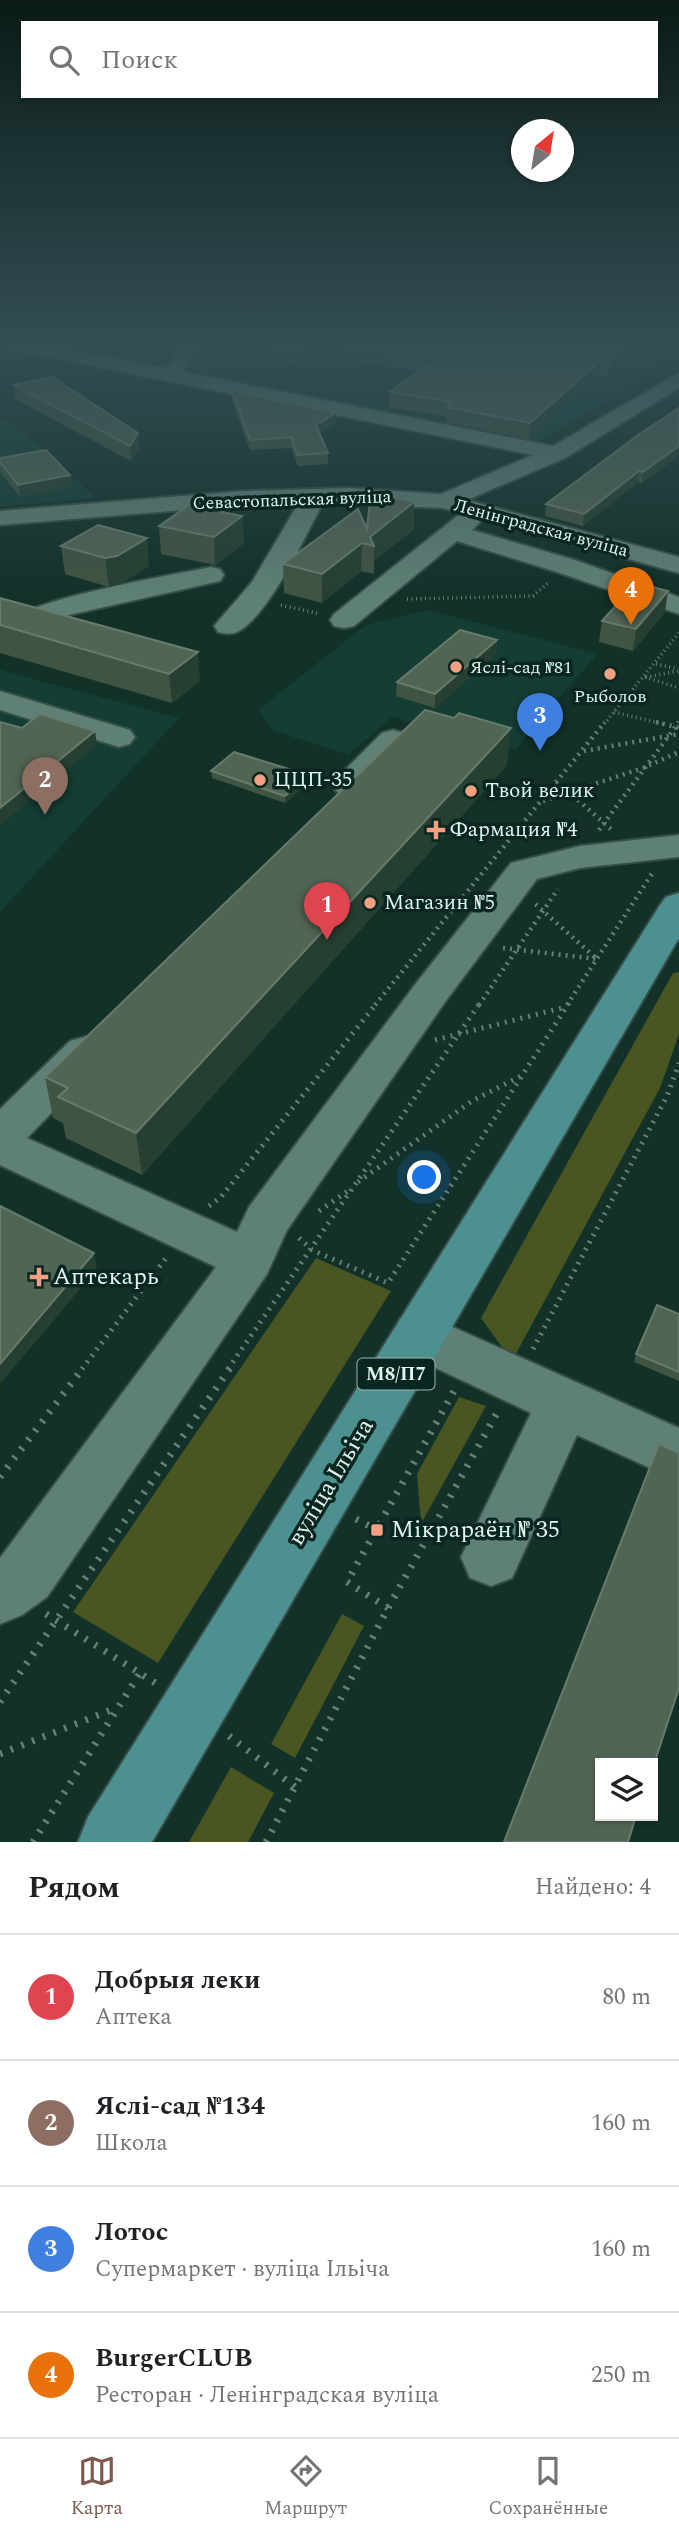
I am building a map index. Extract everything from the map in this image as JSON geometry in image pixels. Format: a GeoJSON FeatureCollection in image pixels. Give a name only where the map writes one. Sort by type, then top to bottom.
{"type":"FeatureCollection","features":[{"type":"Feature","properties":{"kind":"main road","name":"вуліца Ільіча"},"geometry":{"type":"LineString","coordinates":[[113,1842],[419,1335],[671,899]]}},
{"type":"Feature","properties":{"kind":"street"},"geometry":{"type":"LineString","coordinates":[[426,427],[557,453]]}},
{"type":"Feature","properties":{"kind":"street","name":"Севастопальская вуліца"},"geometry":{"type":"LineString","coordinates":[[0,518],[243,498],[392,496],[444,501],[557,453],[600,427]]}},
{"type":"Feature","properties":{"kind":"street"},"geometry":{"type":"LineString","coordinates":[[228,626],[253,598],[315,496]]}},
{"type":"Feature","properties":{"kind":"street","name":"Ленінградская вуліца"},"geometry":{"type":"LineString","coordinates":[[444,501],[679,565]]}},
{"type":"Feature","properties":{"kind":"street"},"geometry":{"type":"LineString","coordinates":[[348,616],[480,510]]}},
{"type":"Feature","properties":{"kind":"street"},"geometry":{"type":"LineString","coordinates":[[453,532],[566,566],[677,606]]}},
{"type":"Feature","properties":{"kind":"street"},"geometry":{"type":"LineString","coordinates":[[13,617],[212,575]]}},
{"type":"Feature","properties":{"kind":"street"},"geometry":{"type":"LineString","coordinates":[[13,617],[65,632]]}},
{"type":"Feature","properties":{"kind":"street"},"geometry":{"type":"LineString","coordinates":[[0,700],[119,737]]}},
{"type":"Feature","properties":{"kind":"street"},"geometry":{"type":"LineString","coordinates":[[324,810],[393,740]]}},
{"type":"Feature","properties":{"kind":"street"},"geometry":{"type":"LineString","coordinates":[[0,1593],[26,1576],[268,1237],[431,992],[524,871],[599,837],[671,899]]}},
{"type":"Feature","properties":{"kind":"street"},"geometry":{"type":"LineString","coordinates":[[0,1137],[108,1028]]}},
{"type":"Feature","properties":{"kind":"street"},"geometry":{"type":"LineString","coordinates":[[0,1145],[187,1231],[268,1237]]}},
{"type":"Feature","properties":{"kind":"street"},"geometry":{"type":"LineString","coordinates":[[419,1335],[516,1391],[679,1455]]}},
{"type":"Feature","properties":{"kind":"street"},"geometry":{"type":"LineString","coordinates":[[491,1557],[516,1391]]}},
{"type":"Feature","properties":{"kind":"path"},"geometry":{"type":"LineString","coordinates":[[253,598],[321,614],[348,616],[392,599],[533,596],[566,566]]}},
{"type":"Feature","properties":{"kind":"path"},"geometry":{"type":"LineString","coordinates":[[0,1477],[204,1209],[220,1197],[679,634]]}},
{"type":"Feature","properties":{"kind":"path"},"geometry":{"type":"LineString","coordinates":[[656,664],[679,670]]}},
{"type":"Feature","properties":{"kind":"path"},"geometry":{"type":"LineString","coordinates":[[645,677],[679,670]]}},
{"type":"Feature","properties":{"kind":"path"},"geometry":{"type":"LineString","coordinates":[[645,677],[679,688]]}},
{"type":"Feature","properties":{"kind":"path"},"geometry":{"type":"LineString","coordinates":[[614,712],[678,728]]}},
{"type":"Feature","properties":{"kind":"path"},"geometry":{"type":"LineString","coordinates":[[0,1702],[543,911],[599,837],[643,768],[669,735],[678,728]]}},
{"type":"Feature","properties":{"kind":"path"},"geometry":{"type":"LineString","coordinates":[[582,752],[669,735]]}},
{"type":"Feature","properties":{"kind":"path"},"geometry":{"type":"LineString","coordinates":[[542,801],[643,768],[679,752]]}},
{"type":"Feature","properties":{"kind":"path"},"geometry":{"type":"LineString","coordinates":[[555,784],[570,793],[599,837]]}},
{"type":"Feature","properties":{"kind":"path"},"geometry":{"type":"LineString","coordinates":[[525,895],[597,959]]}},
{"type":"Feature","properties":{"kind":"path"},"geometry":{"type":"LineString","coordinates":[[220,1197],[268,1237],[312,1250],[388,1283],[597,959],[671,899]]}},
{"type":"Feature","properties":{"kind":"path"},"geometry":{"type":"LineString","coordinates":[[492,946],[597,959]]}},
{"type":"Feature","properties":{"kind":"path"},"geometry":{"type":"LineString","coordinates":[[422,1043],[566,1007]]}},
{"type":"Feature","properties":{"kind":"path"},"geometry":{"type":"LineString","coordinates":[[266,1842],[388,1608],[516,1391],[667,1096],[679,1063]]}},
{"type":"Feature","properties":{"kind":"path"},"geometry":{"type":"LineString","coordinates":[[268,1237],[354,1186],[472,1101],[521,1076]]}},
{"type":"Feature","properties":{"kind":"path"},"geometry":{"type":"LineString","coordinates":[[388,1608],[347,1582],[455,1389],[516,1391]]}},
{"type":"Feature","properties":{"kind":"path"},"geometry":{"type":"LineString","coordinates":[[33,1842],[140,1673]]}},
{"type":"Feature","properties":{"kind":"path"},"geometry":{"type":"LineString","coordinates":[[0,1754],[118,1707]]}},
{"type":"Feature","properties":{"kind":"shaded area"},"geometry":{"type":"Polygon","coordinates":[[[0,427],[17,427],[96,498],[0,507],[0,427]]]}},
{"type":"Feature","properties":{"kind":"shaded area"},"geometry":{"type":"Polygon","coordinates":[[[458,427],[565,427],[538,443],[458,427]]]}},
{"type":"Feature","properties":{"kind":"shaded area"},"geometry":{"type":"Polygon","coordinates":[[[428,610],[597,654],[515,750],[392,717],[348,755],[272,730],[258,710],[366,625],[428,610]]]}},
{"type":"Feature","properties":{"kind":"shaded area"},"geometry":{"type":"Polygon","coordinates":[[[0,670],[179,718],[0,912],[0,670]]]}},
{"type":"Feature","properties":{"kind":"green space"},"geometry":{"type":"Polygon","coordinates":[[[679,972],[679,1034],[660,1088],[512,1361],[481,1318],[673,973],[679,972]]]}},
{"type":"Feature","properties":{"kind":"green space"},"geometry":{"type":"Polygon","coordinates":[[[316,1258],[391,1291],[158,1663],[73,1612],[316,1258]]]}},
{"type":"Feature","properties":{"kind":"green space"},"geometry":{"type":"Polygon","coordinates":[[[459,1397],[486,1406],[421,1524],[417,1474],[459,1397]]]}},
{"type":"Feature","properties":{"kind":"green space"},"geometry":{"type":"Polygon","coordinates":[[[342,1614],[364,1626],[295,1758],[271,1744],[342,1614]]]}},
{"type":"Feature","properties":{"kind":"green space"},"geometry":{"type":"Polygon","coordinates":[[[231,1767],[274,1793],[248,1842],[189,1842],[231,1767]]]}},
{"type":"Feature","properties":{"kind":"building"},"geometry":{"type":"Polygon","coordinates":[[[93,427],[129,427],[138,433],[130,446],[93,427]]]}},
{"type":"Feature","properties":{"kind":"building"},"geometry":{"type":"Polygon","coordinates":[[[245,427],[317,427],[328,453],[297,455],[291,437],[250,440],[245,427]]]}},
{"type":"Feature","properties":{"kind":"building"},"geometry":{"type":"Polygon","coordinates":[[[650,427],[679,427],[679,446],[643,472],[639,471],[584,514],[546,504],[650,427]]]}},
{"type":"Feature","properties":{"kind":"building"},"geometry":{"type":"Polygon","coordinates":[[[46,450],[70,475],[18,485],[0,462],[0,458],[46,450]]]}},
{"type":"Feature","properties":{"kind":"building"},"geometry":{"type":"Polygon","coordinates":[[[378,494],[414,502],[370,537],[374,546],[362,543],[322,574],[283,564],[358,509],[367,529],[370,500],[378,494]]]}},
{"type":"Feature","properties":{"kind":"building"},"geometry":{"type":"Polygon","coordinates":[[[189,505],[242,516],[214,537],[159,526],[189,505]]]}},
{"type":"Feature","properties":{"kind":"building"},"geometry":{"type":"Polygon","coordinates":[[[98,525],[147,538],[117,556],[105,558],[61,546],[98,525]]]}},
{"type":"Feature","properties":{"kind":"building"},"geometry":{"type":"Polygon","coordinates":[[[636,583],[668,591],[636,629],[602,621],[636,583]]]}},
{"type":"Feature","properties":{"kind":"building"},"geometry":{"type":"Polygon","coordinates":[[[0,598],[198,652],[169,674],[0,625],[0,598]]]}},
{"type":"Feature","properties":{"kind":"building"},"geometry":{"type":"Polygon","coordinates":[[[460,630],[497,640],[435,694],[397,682],[460,630]]]}},
{"type":"Feature","properties":{"kind":"building"},"geometry":{"type":"Polygon","coordinates":[[[425,710],[454,718],[459,713],[511,728],[136,1133],[58,1097],[68,1088],[45,1077],[425,710]]]}},
{"type":"Feature","properties":{"kind":"building"},"geometry":{"type":"Polygon","coordinates":[[[40,714],[95,731],[0,808],[0,722],[22,728],[40,714]]]}},
{"type":"Feature","properties":{"kind":"building","name":"ЦЦП-35"},"geometry":{"type":"Polygon","coordinates":[[[234,752],[308,775],[285,796],[211,771],[234,752]]]}},
{"type":"Feature","properties":{"kind":"building"},"geometry":{"type":"Polygon","coordinates":[[[0,1206],[94,1253],[0,1364],[0,1206]]]}},
{"type":"Feature","properties":{"kind":"building"},"geometry":{"type":"Polygon","coordinates":[[[657,1305],[679,1314],[679,1372],[636,1354],[657,1305]]]}},
{"type":"Feature","properties":{"kind":"building"},"geometry":{"type":"Polygon","coordinates":[[[659,1444],[679,1453],[679,1688],[656,1758],[595,1758],[595,1821],[634,1821],[628,1842],[504,1842],[659,1444]]]}},
{"type":"Feature","properties":{"kind":"place","name":"BurgerCLUB"},"geometry":{"type":"Point","coordinates":[631,625]}},
{"type":"Feature","properties":{"kind":"place","name":"Яслі-сад №81"},"geometry":{"type":"Point","coordinates":[456,667]}},
{"type":"Feature","properties":{"kind":"place","name":"Рыболов"},"geometry":{"type":"Point","coordinates":[610,674]}},
{"type":"Feature","properties":{"kind":"place","name":"Лотос"},"geometry":{"type":"Point","coordinates":[540,751]}},
{"type":"Feature","properties":{"kind":"place","name":"ЦЦП-35"},"geometry":{"type":"Point","coordinates":[260,780]}},
{"type":"Feature","properties":{"kind":"place","name":"Твой велик"},"geometry":{"type":"Point","coordinates":[471,791]}},
{"type":"Feature","properties":{"kind":"place","name":"Яслі-сад №134"},"geometry":{"type":"Point","coordinates":[45,815]}},
{"type":"Feature","properties":{"kind":"place","name":"Фармация №4"},"geometry":{"type":"Point","coordinates":[436,830]}},
{"type":"Feature","properties":{"kind":"place","name":"Магазин №5"},"geometry":{"type":"Point","coordinates":[370,903]}},
{"type":"Feature","properties":{"kind":"place","name":"Добрыя леки"},"geometry":{"type":"Point","coordinates":[327,940]}},
{"type":"Feature","properties":{"kind":"place","name":"Аптекарь"},"geometry":{"type":"Point","coordinates":[39,1277]}},
{"type":"Feature","properties":{"kind":"place","name":"Мікрараён № 35"},"geometry":{"type":"Point","coordinates":[377,1530]}}]}
